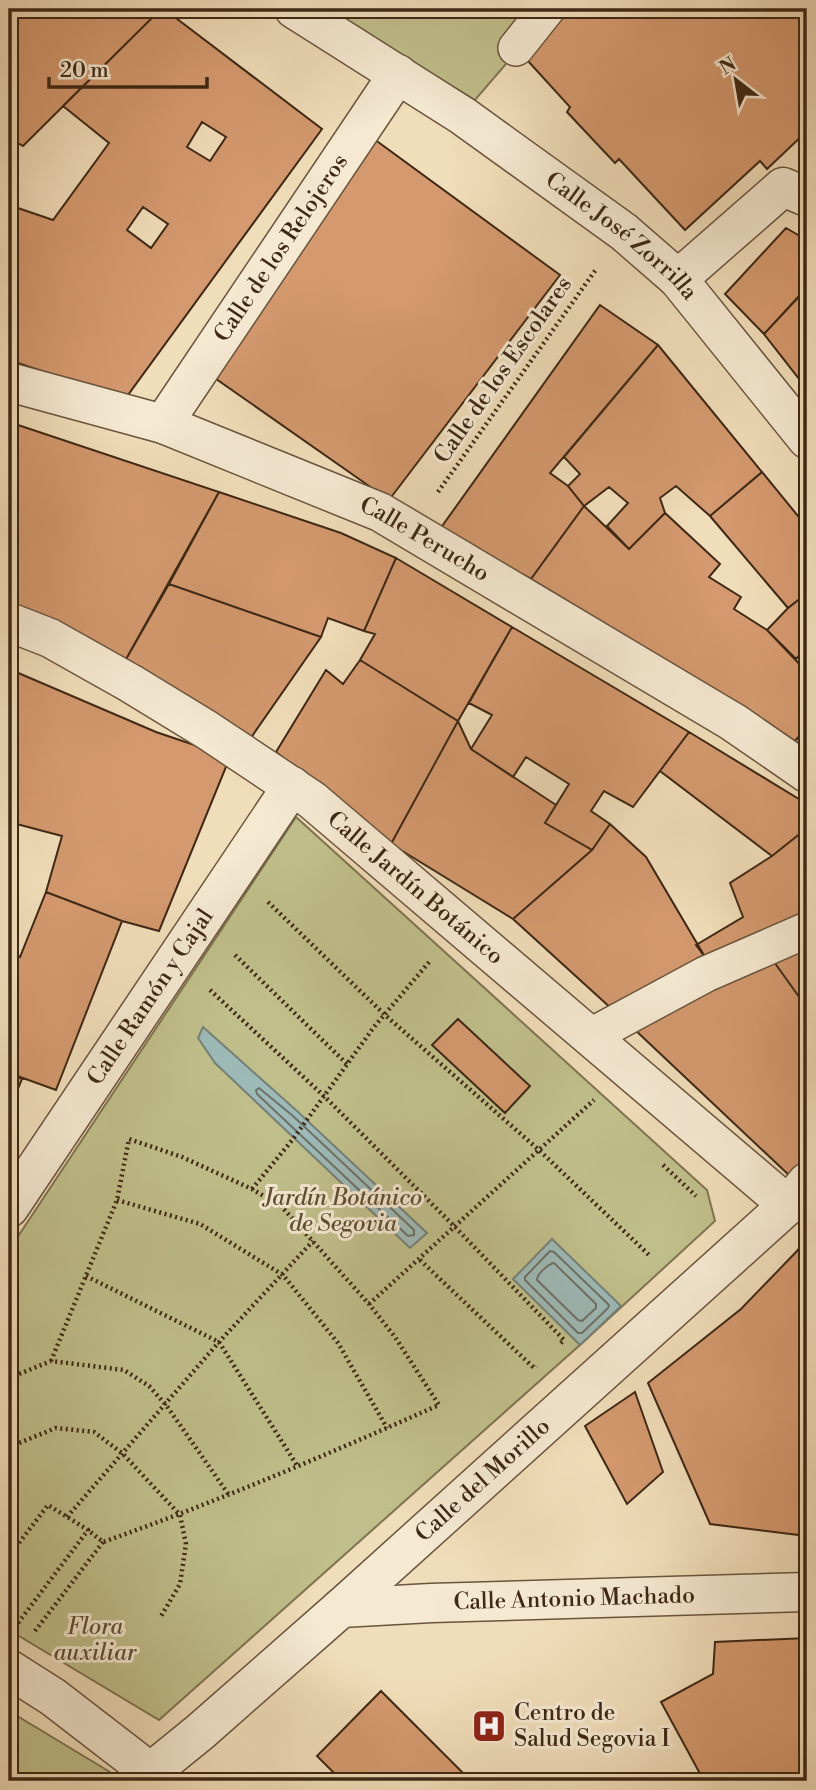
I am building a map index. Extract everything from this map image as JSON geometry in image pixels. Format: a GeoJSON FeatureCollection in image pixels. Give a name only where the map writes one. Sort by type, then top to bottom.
{"type":"FeatureCollection","features":[{"type":"Feature","properties":{"kind":"street","name":"Calle José Zorrilla"},"geometry":{"type":"LineString","coordinates":[[294,9],[463,116],[624,232],[678,279],[807,439]]}},
{"type":"Feature","properties":{"kind":"street"},"geometry":{"type":"LineString","coordinates":[[516,48],[547,9]]}},
{"type":"Feature","properties":{"kind":"street","name":"Calle de los Relojeros"},"geometry":{"type":"LineString","coordinates":[[163,424],[398,74]]}},
{"type":"Feature","properties":{"kind":"street"},"geometry":{"type":"LineString","coordinates":[[678,279],[795,192]]}},
{"type":"Feature","properties":{"kind":"street","name":"Calle Perucho"},"geometry":{"type":"LineString","coordinates":[[9,382],[163,424],[380,512],[733,722],[807,773]]}},
{"type":"Feature","properties":{"kind":"street","name":"Calle Jardín Botánico"},"geometry":{"type":"LineString","coordinates":[[9,622],[50,638],[130,683],[312,800],[589,1037],[797,1193]]}},
{"type":"Feature","properties":{"kind":"street","name":"Calle Ramón y Cajal"},"geometry":{"type":"LineString","coordinates":[[9,1208],[292,786]]}},
{"type":"Feature","properties":{"kind":"street"},"geometry":{"type":"LineString","coordinates":[[589,1037],[706,974],[807,930]]}},
{"type":"Feature","properties":{"kind":"street","name":"Calle del Morillo"},"geometry":{"type":"LineString","coordinates":[[157,1776],[797,1193]]}},
{"type":"Feature","properties":{"kind":"street","name":"Calle Antonio Machado"},"geometry":{"type":"LineString","coordinates":[[341,1608],[807,1592]]}},
{"type":"Feature","properties":{"kind":"street"},"geometry":{"type":"LineString","coordinates":[[9,1669],[53,1696],[157,1776]]}},
{"type":"Feature","properties":{"kind":"path","name":"Calle de los Escolares"},"geometry":{"type":"LineString","coordinates":[[411,530],[624,232]]}},
{"type":"Feature","properties":{"kind":"path"},"geometry":{"type":"LineString","coordinates":[[267,901],[385,1015],[539,1150],[649,1255]]}},
{"type":"Feature","properties":{"kind":"path"},"geometry":{"type":"LineString","coordinates":[[252,1189],[320,1104],[385,1015],[436,954]]}},
{"type":"Feature","properties":{"kind":"path"},"geometry":{"type":"LineString","coordinates":[[228,964],[234,955],[347,1064]]}},
{"type":"Feature","properties":{"kind":"path"},"geometry":{"type":"LineString","coordinates":[[216,981],[209,989],[325,1097],[564,1340],[554,1350]]}},
{"type":"Feature","properties":{"kind":"path"},"geometry":{"type":"LineString","coordinates":[[369,1304],[593,1101]]}},
{"type":"Feature","properties":{"kind":"path"},"geometry":{"type":"LineString","coordinates":[[33,1634],[103,1542],[180,1515],[298,1467],[439,1405],[395,1337],[369,1304],[282,1208],[252,1189],[182,1157],[129,1139],[117,1200],[51,1361]]}},
{"type":"Feature","properties":{"kind":"path"},"geometry":{"type":"LineString","coordinates":[[117,1200],[200,1224],[284,1275],[338,1343],[387,1428]]}},
{"type":"Feature","properties":{"kind":"path"},"geometry":{"type":"LineString","coordinates":[[67,1517],[219,1342],[313,1241]]}},
{"type":"Feature","properties":{"kind":"path"},"geometry":{"type":"LineString","coordinates":[[420,1260],[534,1368],[544,1359]]}},
{"type":"Feature","properties":{"kind":"path"},"geometry":{"type":"LineString","coordinates":[[86,1276],[219,1342],[298,1467]]}},
{"type":"Feature","properties":{"kind":"path"},"geometry":{"type":"LineString","coordinates":[[9,1378],[51,1361],[124,1370],[149,1386],[166,1405],[229,1495]]}},
{"type":"Feature","properties":{"kind":"path"},"geometry":{"type":"LineString","coordinates":[[9,1447],[56,1428],[94,1432],[122,1454],[180,1515],[186,1544],[180,1584],[160,1618]]}},
{"type":"Feature","properties":{"kind":"path"},"geometry":{"type":"LineString","coordinates":[[9,1556],[48,1505],[103,1542]]}},
{"type":"Feature","properties":{"kind":"path"},"geometry":{"type":"LineString","coordinates":[[18,1624],[88,1530]]}},
{"type":"Feature","properties":{"kind":"green space"},"geometry":{"type":"Polygon","coordinates":[[[326,9],[561,9],[518,50],[475,100],[326,9]]]}},
{"type":"Feature","properties":{"kind":"green space","name":"Jardín Botánico de Segovia"},"geometry":{"type":"Polygon","coordinates":[[[296,817],[707,1190],[715,1221],[580,1345],[159,1720],[9,1630],[9,1250],[296,817]]]}},
{"type":"Feature","properties":{"kind":"green space"},"geometry":{"type":"Polygon","coordinates":[[[9,1711],[110,1772],[120,1781],[9,1781],[9,1711]]]}},
{"type":"Feature","properties":{"kind":"water"},"geometry":{"type":"Polygon","coordinates":[[[203,1027],[427,1233],[410,1248],[215,1063],[198,1038],[203,1027]]]}},
{"type":"Feature","properties":{"kind":"water"},"geometry":{"type":"Polygon","coordinates":[[[552,1239],[621,1306],[580,1345],[513,1279],[552,1239]]]}},
{"type":"Feature","properties":{"kind":"building"},"geometry":{"type":"Polygon","coordinates":[[[9,9],[161,9],[23,146],[9,138],[9,9]]]}},
{"type":"Feature","properties":{"kind":"building"},"geometry":{"type":"Polygon","coordinates":[[[164,9],[322,129],[125,399],[9,360],[9,205],[53,220],[109,143],[63,106],[164,9]],[[202,122],[187,147],[210,161],[226,137],[202,122]],[[143,207],[127,230],[151,248],[168,224],[143,207]]]}},
{"type":"Feature","properties":{"kind":"building"},"geometry":{"type":"Polygon","coordinates":[[[561,9],[807,9],[807,131],[767,169],[760,161],[685,230],[619,159],[615,163],[567,112],[570,107],[518,50],[561,9]]]}},
{"type":"Feature","properties":{"kind":"building"},"geometry":{"type":"Polygon","coordinates":[[[374,139],[560,275],[389,500],[209,374],[374,139]]]}},
{"type":"Feature","properties":{"kind":"building"},"geometry":{"type":"Polygon","coordinates":[[[786,228],[807,240],[807,288],[764,334],[725,294],[786,228]]]}},
{"type":"Feature","properties":{"kind":"building"},"geometry":{"type":"Polygon","coordinates":[[[807,288],[807,301],[800,295],[807,288]]]}},
{"type":"Feature","properties":{"kind":"building"},"geometry":{"type":"Polygon","coordinates":[[[800,295],[807,301],[807,389],[764,334],[800,295]]]}},
{"type":"Feature","properties":{"kind":"building"},"geometry":{"type":"Polygon","coordinates":[[[600,305],[658,345],[550,473],[568,486],[584,506],[531,579],[440,529],[600,305]]]}},
{"type":"Feature","properties":{"kind":"building"},"geometry":{"type":"Polygon","coordinates":[[[658,345],[762,472],[710,516],[676,486],[660,498],[665,513],[629,549],[607,526],[628,503],[609,487],[584,506],[568,486],[580,474],[564,457],[658,345]]]}},
{"type":"Feature","properties":{"kind":"building"},"geometry":{"type":"Polygon","coordinates":[[[9,422],[219,492],[125,661],[9,614],[9,422]]]}},
{"type":"Feature","properties":{"kind":"building"},"geometry":{"type":"Polygon","coordinates":[[[762,472],[807,527],[807,593],[788,608],[710,516],[762,472]]]}},
{"type":"Feature","properties":{"kind":"building"},"geometry":{"type":"Polygon","coordinates":[[[219,492],[341,533],[396,558],[364,631],[328,618],[321,637],[169,584],[219,492]]]}},
{"type":"Feature","properties":{"kind":"building"},"geometry":{"type":"Polygon","coordinates":[[[584,506],[629,549],[665,513],[720,564],[709,577],[741,597],[734,609],[767,630],[807,672],[807,728],[789,747],[667,661],[531,579],[584,506]]]}},
{"type":"Feature","properties":{"kind":"building"},"geometry":{"type":"Polygon","coordinates":[[[396,558],[512,627],[458,721],[360,660],[375,634],[364,631],[396,558]]]}},
{"type":"Feature","properties":{"kind":"building"},"geometry":{"type":"Polygon","coordinates":[[[169,584],[321,637],[248,742],[125,661],[169,584]]]}},
{"type":"Feature","properties":{"kind":"building"},"geometry":{"type":"Polygon","coordinates":[[[807,593],[807,647],[796,659],[767,630],[807,593]]]}},
{"type":"Feature","properties":{"kind":"building"},"geometry":{"type":"Polygon","coordinates":[[[512,627],[689,732],[633,807],[604,791],[591,811],[610,824],[592,850],[545,823],[569,784],[526,757],[513,777],[471,749],[492,715],[469,703],[512,627]]]}},
{"type":"Feature","properties":{"kind":"building"},"geometry":{"type":"Polygon","coordinates":[[[360,660],[458,721],[391,844],[276,752],[326,670],[343,684],[360,660]]]}},
{"type":"Feature","properties":{"kind":"building"},"geometry":{"type":"Polygon","coordinates":[[[9,669],[156,732],[230,757],[159,931],[122,921],[46,892],[62,836],[9,822],[9,669]]]}},
{"type":"Feature","properties":{"kind":"building"},"geometry":{"type":"Polygon","coordinates":[[[458,721],[471,749],[556,805],[545,823],[592,850],[513,919],[391,844],[458,721]]]}},
{"type":"Feature","properties":{"kind":"building"},"geometry":{"type":"Polygon","coordinates":[[[807,728],[807,757],[789,747],[807,728]]]}},
{"type":"Feature","properties":{"kind":"building"},"geometry":{"type":"Polygon","coordinates":[[[689,732],[807,804],[807,828],[772,856],[660,771],[689,732]]]}},
{"type":"Feature","properties":{"kind":"building"},"geometry":{"type":"Polygon","coordinates":[[[610,824],[646,857],[705,957],[613,1010],[513,919],[592,850],[610,824]]]}},
{"type":"Feature","properties":{"kind":"building"},"geometry":{"type":"Polygon","coordinates":[[[807,828],[807,920],[705,957],[696,945],[743,917],[730,883],[772,856],[807,828]]]}},
{"type":"Feature","properties":{"kind":"building"},"geometry":{"type":"Polygon","coordinates":[[[46,892],[122,921],[56,1090],[9,1073],[9,953],[20,957],[46,892]]]}},
{"type":"Feature","properties":{"kind":"building"},"geometry":{"type":"Polygon","coordinates":[[[807,945],[807,1008],[772,959],[807,945]]]}},
{"type":"Feature","properties":{"kind":"building"},"geometry":{"type":"Polygon","coordinates":[[[772,959],[807,1008],[807,1159],[791,1177],[633,1028],[772,959]]]}},
{"type":"Feature","properties":{"kind":"building"},"geometry":{"type":"Polygon","coordinates":[[[458,1019],[530,1086],[505,1113],[432,1045],[458,1019]]]}},
{"type":"Feature","properties":{"kind":"building"},"geometry":{"type":"Polygon","coordinates":[[[9,1073],[22,1079],[9,1110],[9,1073]]]}},
{"type":"Feature","properties":{"kind":"building"},"geometry":{"type":"Polygon","coordinates":[[[807,1237],[807,1536],[710,1524],[648,1383],[741,1309],[807,1237]]]}},
{"type":"Feature","properties":{"kind":"building"},"geometry":{"type":"Polygon","coordinates":[[[635,1392],[663,1472],[627,1504],[585,1426],[635,1392]]]}},
{"type":"Feature","properties":{"kind":"building"},"geometry":{"type":"Polygon","coordinates":[[[807,1638],[807,1781],[704,1781],[661,1702],[713,1674],[715,1642],[807,1638]]]}},
{"type":"Feature","properties":{"kind":"building"},"geometry":{"type":"Polygon","coordinates":[[[381,1691],[471,1781],[342,1781],[317,1756],[381,1691]]]}},
{"type":"Feature","properties":{"kind":"place","name":"Centro de Salud Segovia I"},"geometry":{"type":"Point","coordinates":[489,1726]}},
{"type":"Feature","properties":{"kind":"park label","name":"Flora auxiliar"},"geometry":{"type":"Point","coordinates":[95,1640]}}]}
